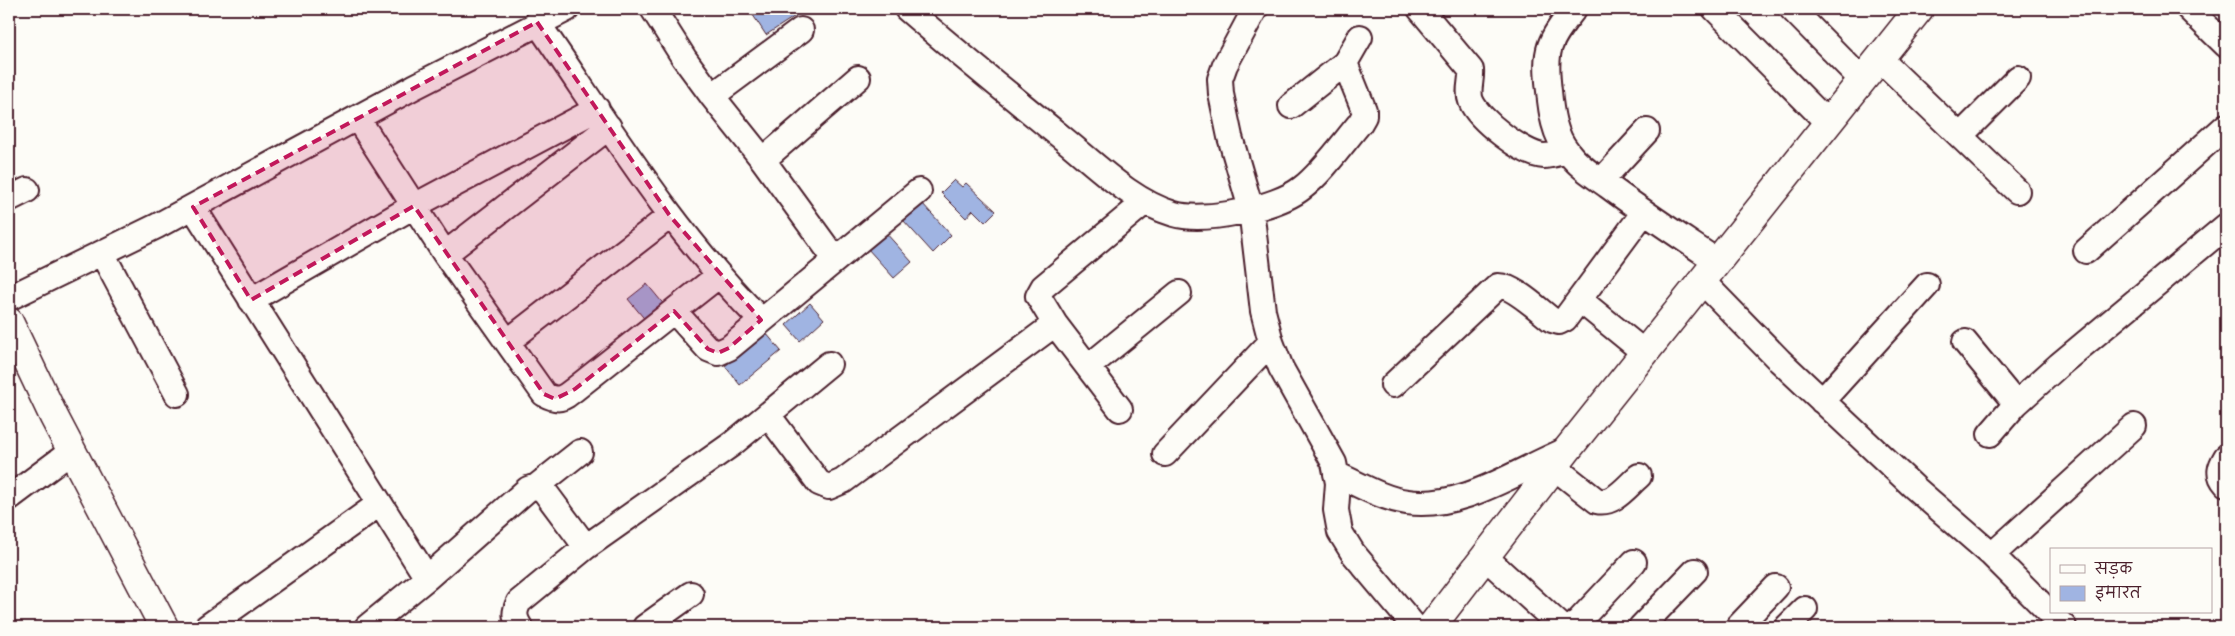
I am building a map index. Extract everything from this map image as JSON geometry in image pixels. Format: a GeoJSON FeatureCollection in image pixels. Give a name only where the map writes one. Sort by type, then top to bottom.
{"type":"FeatureCollection","features":[{"type":"Feature","properties":{"kind":"main road"},"geometry":{"type":"LineString","coordinates":[[1431,627],[1560,459],[1919,9]]}},
{"type":"Feature","properties":{"kind":"main road"},"geometry":{"type":"LineString","coordinates":[[9,322],[72,451],[164,627]]}},
{"type":"Feature","properties":{"kind":"street"},"geometry":{"type":"LineString","coordinates":[[9,298],[193,207],[537,22],[567,9]]}},
{"type":"Feature","properties":{"kind":"street"},"geometry":{"type":"LineString","coordinates":[[653,9],[684,58],[836,259]]}},
{"type":"Feature","properties":{"kind":"street"},"geometry":{"type":"LineString","coordinates":[[908,9],[1033,114],[1112,178],[1145,202],[1175,214],[1196,218],[1251,209],[1286,197],[1302,188],[1360,123],[1364,116],[1364,110],[1345,63]]}},
{"type":"Feature","properties":{"kind":"street"},"geometry":{"type":"LineString","coordinates":[[1255,9],[1225,65],[1220,79],[1221,94],[1230,137],[1251,209],[1263,311],[1271,342],[1280,368],[1327,447],[1334,463],[1336,474],[1336,510],[1340,532],[1353,554],[1416,627]]}},
{"type":"Feature","properties":{"kind":"street"},"geometry":{"type":"LineString","coordinates":[[1420,9],[1471,70],[1472,80],[1469,94],[1472,103],[1479,113],[1529,152],[1543,156],[1566,151]]}},
{"type":"Feature","properties":{"kind":"street"},"geometry":{"type":"LineString","coordinates":[[1574,9],[1553,38],[1546,63],[1552,112],[1558,136],[1566,151],[1575,161],[1644,212],[1710,272],[1780,361],[1915,488],[1992,555],[2050,613]]}},
{"type":"Feature","properties":{"kind":"street"},"geometry":{"type":"LineString","coordinates":[[1715,9],[1828,123]]}},
{"type":"Feature","properties":{"kind":"street"},"geometry":{"type":"LineString","coordinates":[[2189,9],[2226,45]]}},
{"type":"Feature","properties":{"kind":"street"},"geometry":{"type":"LineString","coordinates":[[1802,12],[1862,80]]}},
{"type":"Feature","properties":{"kind":"street"},"geometry":{"type":"LineString","coordinates":[[537,22],[670,216],[718,276],[761,320]]}},
{"type":"Feature","properties":{"kind":"street"},"geometry":{"type":"LineString","coordinates":[[712,96],[801,30]]}},
{"type":"Feature","properties":{"kind":"street"},"geometry":{"type":"LineString","coordinates":[[1291,106],[1345,63],[1360,38]]}},
{"type":"Feature","properties":{"kind":"street"},"geometry":{"type":"LineString","coordinates":[[1879,58],[2017,191]]}},
{"type":"Feature","properties":{"kind":"street"},"geometry":{"type":"LineString","coordinates":[[763,160],[858,78]]}},
{"type":"Feature","properties":{"kind":"street"},"geometry":{"type":"LineString","coordinates":[[1960,136],[2018,78]]}},
{"type":"Feature","properties":{"kind":"street"},"geometry":{"type":"LineString","coordinates":[[251,300],[414,206],[603,118]]}},
{"type":"Feature","properties":{"kind":"street"},"geometry":{"type":"LineString","coordinates":[[445,254],[603,118]]}},
{"type":"Feature","properties":{"kind":"street"},"geometry":{"type":"LineString","coordinates":[[358,119],[445,254],[544,394],[555,399],[562,398],[718,276]]}},
{"type":"Feature","properties":{"kind":"street"},"geometry":{"type":"LineString","coordinates":[[2086,251],[2226,126]]}},
{"type":"Feature","properties":{"kind":"street"},"geometry":{"type":"LineString","coordinates":[[1601,181],[1647,131]]}},
{"type":"Feature","properties":{"kind":"street"},"geometry":{"type":"LineString","coordinates":[[674,311],[708,349],[718,353],[729,348],[920,191]]}},
{"type":"Feature","properties":{"kind":"street"},"geometry":{"type":"LineString","coordinates":[[1120,409],[1055,324],[1038,296],[1043,287],[1145,202]]}},
{"type":"Feature","properties":{"kind":"street"},"geometry":{"type":"LineString","coordinates":[[193,207],[427,578]]}},
{"type":"Feature","properties":{"kind":"street"},"geometry":{"type":"LineString","coordinates":[[1393,385],[1498,286],[1504,285],[1552,320],[1559,322],[1566,319],[1644,212]]}},
{"type":"Feature","properties":{"kind":"street"},"geometry":{"type":"LineString","coordinates":[[507,342],[670,216]]}},
{"type":"Feature","properties":{"kind":"street"},"geometry":{"type":"LineString","coordinates":[[1990,434],[2016,404],[2059,365],[2226,226]]}},
{"type":"Feature","properties":{"kind":"street"},"geometry":{"type":"LineString","coordinates":[[102,253],[178,394]]}},
{"type":"Feature","properties":{"kind":"street"},"geometry":{"type":"LineString","coordinates":[[1822,401],[1927,285]]}},
{"type":"Feature","properties":{"kind":"street"},"geometry":{"type":"LineString","coordinates":[[1088,367],[1179,293]]}},
{"type":"Feature","properties":{"kind":"street"},"geometry":{"type":"LineString","coordinates":[[1580,300],[1645,353]]}},
{"type":"Feature","properties":{"kind":"street"},"geometry":{"type":"LineString","coordinates":[[768,415],[819,483],[829,487],[842,481],[1055,324]]}},
{"type":"Feature","properties":{"kind":"street"},"geometry":{"type":"LineString","coordinates":[[1164,454],[1271,342]]}},
{"type":"Feature","properties":{"kind":"street"},"geometry":{"type":"LineString","coordinates":[[1965,342],[2016,404]]}},
{"type":"Feature","properties":{"kind":"street"},"geometry":{"type":"LineString","coordinates":[[520,627],[515,619],[515,610],[519,602],[586,547],[732,444],[829,364]]}},
{"type":"Feature","properties":{"kind":"street"},"geometry":{"type":"LineString","coordinates":[[1992,555],[2134,426]]}},
{"type":"Feature","properties":{"kind":"street"},"geometry":{"type":"LineString","coordinates":[[9,498],[72,451]]}},
{"type":"Feature","properties":{"kind":"street"},"geometry":{"type":"LineString","coordinates":[[366,627],[427,578],[528,489],[537,486],[580,452]]}},
{"type":"Feature","properties":{"kind":"street"},"geometry":{"type":"LineString","coordinates":[[2226,457],[2220,469],[2222,479],[2226,484]]}},
{"type":"Feature","properties":{"kind":"street"},"geometry":{"type":"LineString","coordinates":[[1336,474],[1386,497],[1408,502],[1451,500],[1483,489],[1544,459],[1560,459],[1597,501],[1612,500],[1639,476]]}},
{"type":"Feature","properties":{"kind":"street"},"geometry":{"type":"LineString","coordinates":[[537,486],[545,492],[586,547]]}},
{"type":"Feature","properties":{"kind":"street"},"geometry":{"type":"LineString","coordinates":[[207,627],[379,504]]}},
{"type":"Feature","properties":{"kind":"street"},"geometry":{"type":"LineString","coordinates":[[1485,557],[1562,627]]}},
{"type":"Feature","properties":{"kind":"street"},"geometry":{"type":"LineString","coordinates":[[1573,627],[1634,562]]}},
{"type":"Feature","properties":{"kind":"street"},"geometry":{"type":"LineString","coordinates":[[1641,627],[1694,571]]}},
{"type":"Feature","properties":{"kind":"street"},"geometry":{"type":"LineString","coordinates":[[1738,627],[1776,587]]}},
{"type":"Feature","properties":{"kind":"street"},"geometry":{"type":"LineString","coordinates":[[646,627],[691,594]]}},
{"type":"Feature","properties":{"kind":"street"},"geometry":{"type":"LineString","coordinates":[[1788,627],[1805,609]]}},
{"type":"Feature","properties":{"kind":"street"},"geometry":{"type":"LineString","coordinates":[[2051,614],[2064,627]]}},
{"type":"Feature","properties":{"kind":"highlighted area"},"geometry":{"type":"Polygon","coordinates":[[[537,22],[670,216],[761,320],[729,348],[718,353],[708,349],[674,311],[575,389],[555,399],[544,394],[414,206],[251,300],[193,207],[537,22]]]}},
{"type":"Feature","properties":{"kind":"building"},"geometry":{"type":"Polygon","coordinates":[[[749,9],[806,9],[766,35],[749,9]]]}},
{"type":"Feature","properties":{"kind":"building"},"geometry":{"type":"Polygon","coordinates":[[[954,180],[962,187],[966,183],[996,211],[985,222],[973,210],[966,218],[941,193],[954,180]]]}},
{"type":"Feature","properties":{"kind":"building"},"geometry":{"type":"Polygon","coordinates":[[[922,203],[951,235],[933,253],[903,220],[922,203]]]}},
{"type":"Feature","properties":{"kind":"building"},"geometry":{"type":"Polygon","coordinates":[[[885,232],[912,262],[894,278],[867,248],[885,232]]]}},
{"type":"Feature","properties":{"kind":"building"},"geometry":{"type":"Polygon","coordinates":[[[647,284],[666,307],[647,322],[628,299],[647,284]]]}},
{"type":"Feature","properties":{"kind":"building"},"geometry":{"type":"Polygon","coordinates":[[[810,303],[824,319],[800,341],[786,325],[810,303]]]}},
{"type":"Feature","properties":{"kind":"building"},"geometry":{"type":"Polygon","coordinates":[[[766,333],[781,351],[740,385],[725,366],[766,333]]]}}]}
